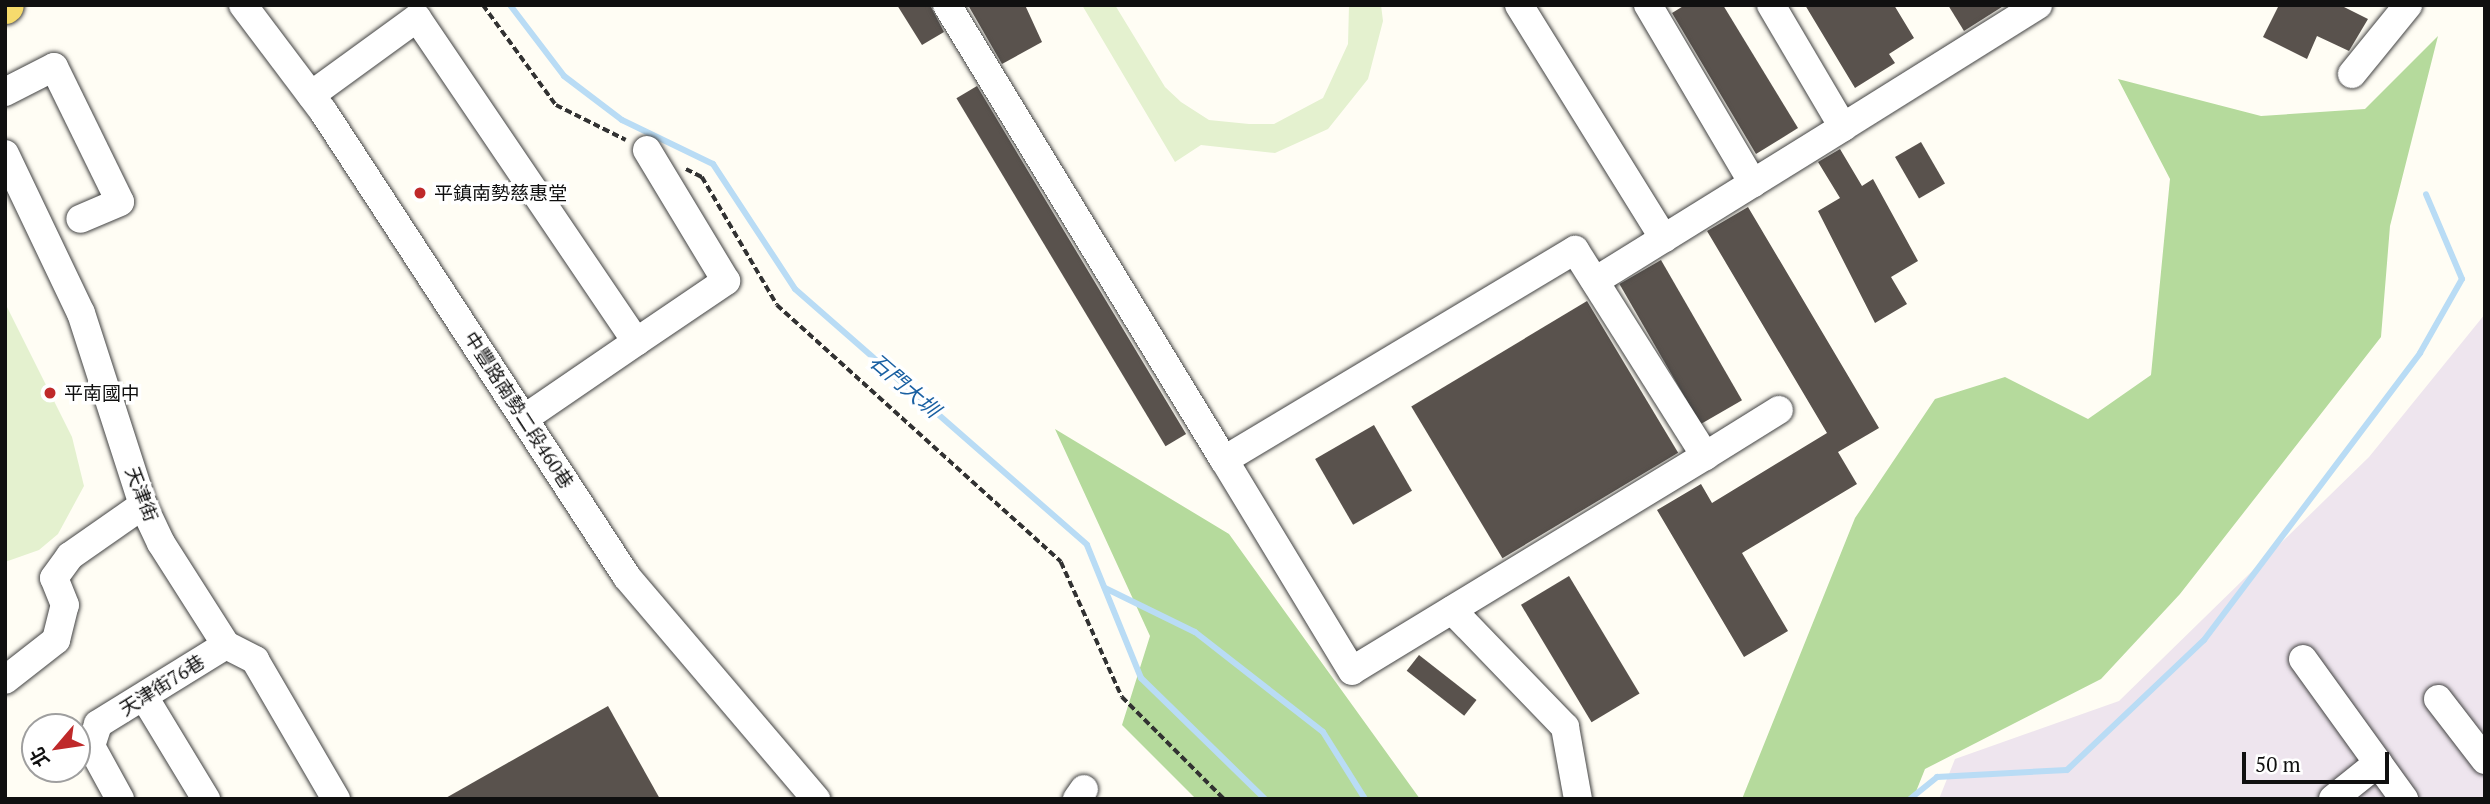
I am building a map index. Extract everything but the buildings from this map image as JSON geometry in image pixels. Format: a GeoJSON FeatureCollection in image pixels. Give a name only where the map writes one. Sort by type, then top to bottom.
{"type":"FeatureCollection","features":[{"type":"Feature","properties":{"kind":"street","name":"中豐路南勢二段460巷"},"geometry":{"type":"LineString","coordinates":[[243,5],[311,95],[627,577],[816,799]]}},
{"type":"Feature","properties":{"kind":"street"},"geometry":{"type":"LineString","coordinates":[[947,5],[1352,671],[1779,410]]}},
{"type":"Feature","properties":{"kind":"street"},"geometry":{"type":"LineString","coordinates":[[1519,5],[1664,239]]}},
{"type":"Feature","properties":{"kind":"street"},"geometry":{"type":"LineString","coordinates":[[1648,5],[1753,183]]}},
{"type":"Feature","properties":{"kind":"street"},"geometry":{"type":"LineString","coordinates":[[1772,5],[1843,127]]}},
{"type":"Feature","properties":{"kind":"street"},"geometry":{"type":"LineString","coordinates":[[1595,281],[2038,5]]}},
{"type":"Feature","properties":{"kind":"street"},"geometry":{"type":"LineString","coordinates":[[2352,74],[2408,5]]}},
{"type":"Feature","properties":{"kind":"street"},"geometry":{"type":"LineString","coordinates":[[311,95],[417,18],[636,342]]}},
{"type":"Feature","properties":{"kind":"street"},"geometry":{"type":"LineString","coordinates":[[5,92],[54,67],[120,202],[80,219]]}},
{"type":"Feature","properties":{"kind":"street"},"geometry":{"type":"LineString","coordinates":[[525,418],[726,281],[647,150]]}},
{"type":"Feature","properties":{"kind":"street","name":"天津街"},"geometry":{"type":"LineString","coordinates":[[5,154],[81,313],[143,505],[203,617],[226,645],[255,660],[336,799]]}},
{"type":"Feature","properties":{"kind":"street"},"geometry":{"type":"LineString","coordinates":[[1224,460],[1575,250],[1705,456]]}},
{"type":"Feature","properties":{"kind":"street"},"geometry":{"type":"LineString","coordinates":[[5,680],[56,640],[65,605],[54,578],[70,556],[143,505]]}},
{"type":"Feature","properties":{"kind":"street"},"geometry":{"type":"LineString","coordinates":[[1452,610],[1565,727],[1578,799]]}},
{"type":"Feature","properties":{"kind":"street","name":"天津街76巷"},"geometry":{"type":"LineString","coordinates":[[120,799],[91,746],[98,724],[146,700],[226,645]]}},
{"type":"Feature","properties":{"kind":"street"},"geometry":{"type":"LineString","coordinates":[[2303,659],[2404,799]]}},
{"type":"Feature","properties":{"kind":"street"},"geometry":{"type":"LineString","coordinates":[[2438,699],[2485,760]]}},
{"type":"Feature","properties":{"kind":"street"},"geometry":{"type":"LineString","coordinates":[[146,700],[206,799]]}},
{"type":"Feature","properties":{"kind":"street"},"geometry":{"type":"LineString","coordinates":[[2333,799],[2378,764]]}},
{"type":"Feature","properties":{"kind":"path"},"geometry":{"type":"LineString","coordinates":[[483,5],[556,106],[702,177],[777,305],[1061,562],[1122,697],[1224,799]]}},
{"type":"Feature","properties":{"kind":"shaded area"},"geometry":{"type":"Polygon","coordinates":[[[2485,314],[2485,799],[1939,799],[1955,759],[2119,701],[2369,457],[2485,314]]]}},
{"type":"Feature","properties":{"kind":"green space"},"geometry":{"type":"Polygon","coordinates":[[[1082,5],[1115,5],[1165,87],[1181,102],[1209,120],[1249,124],[1274,124],[1323,98],[1348,44],[1349,5],[1381,5],[1383,21],[1368,79],[1328,129],[1275,153],[1201,145],[1175,162],[1082,5]]]}},
{"type":"Feature","properties":{"kind":"green space"},"geometry":{"type":"Polygon","coordinates":[[[2438,36],[2390,226],[2381,337],[2180,594],[2101,679],[1925,769],[1913,799],[1742,799],[1855,518],[1935,399],[2005,377],[2088,419],[2151,375],[2170,179],[2118,79],[2261,116],[2365,109],[2438,36]]]}},
{"type":"Feature","properties":{"kind":"green space"},"geometry":{"type":"Polygon","coordinates":[[[5,303],[72,437],[84,486],[58,534],[39,550],[5,562],[5,303]]]}},
{"type":"Feature","properties":{"kind":"green space"},"geometry":{"type":"Polygon","coordinates":[[[1055,429],[1229,534],[1420,799],[1196,799],[1122,725],[1150,636],[1055,429]]]}},
{"type":"Feature","properties":{"kind":"waterway","name":"石門大圳"},"geometry":{"type":"LineString","coordinates":[[510,5],[564,76],[622,120],[713,164],[795,289],[1087,545],[1141,678],[1265,799]]}},
{"type":"Feature","properties":{"kind":"waterway"},"geometry":{"type":"LineString","coordinates":[[1910,799],[1937,777],[2067,770],[2204,640],[2420,353],[2462,279],[2426,194]]}},
{"type":"Feature","properties":{"kind":"waterway"},"geometry":{"type":"LineString","coordinates":[[1105,588],[1195,632],[1323,732],[1365,799]]}},
{"type":"Feature","properties":{"kind":"place","name":"平鎮南勢慈惠堂"},"geometry":{"type":"Point","coordinates":[420,193]}},
{"type":"Feature","properties":{"kind":"place","name":"平南國中"},"geometry":{"type":"Point","coordinates":[50,393]}}]}
